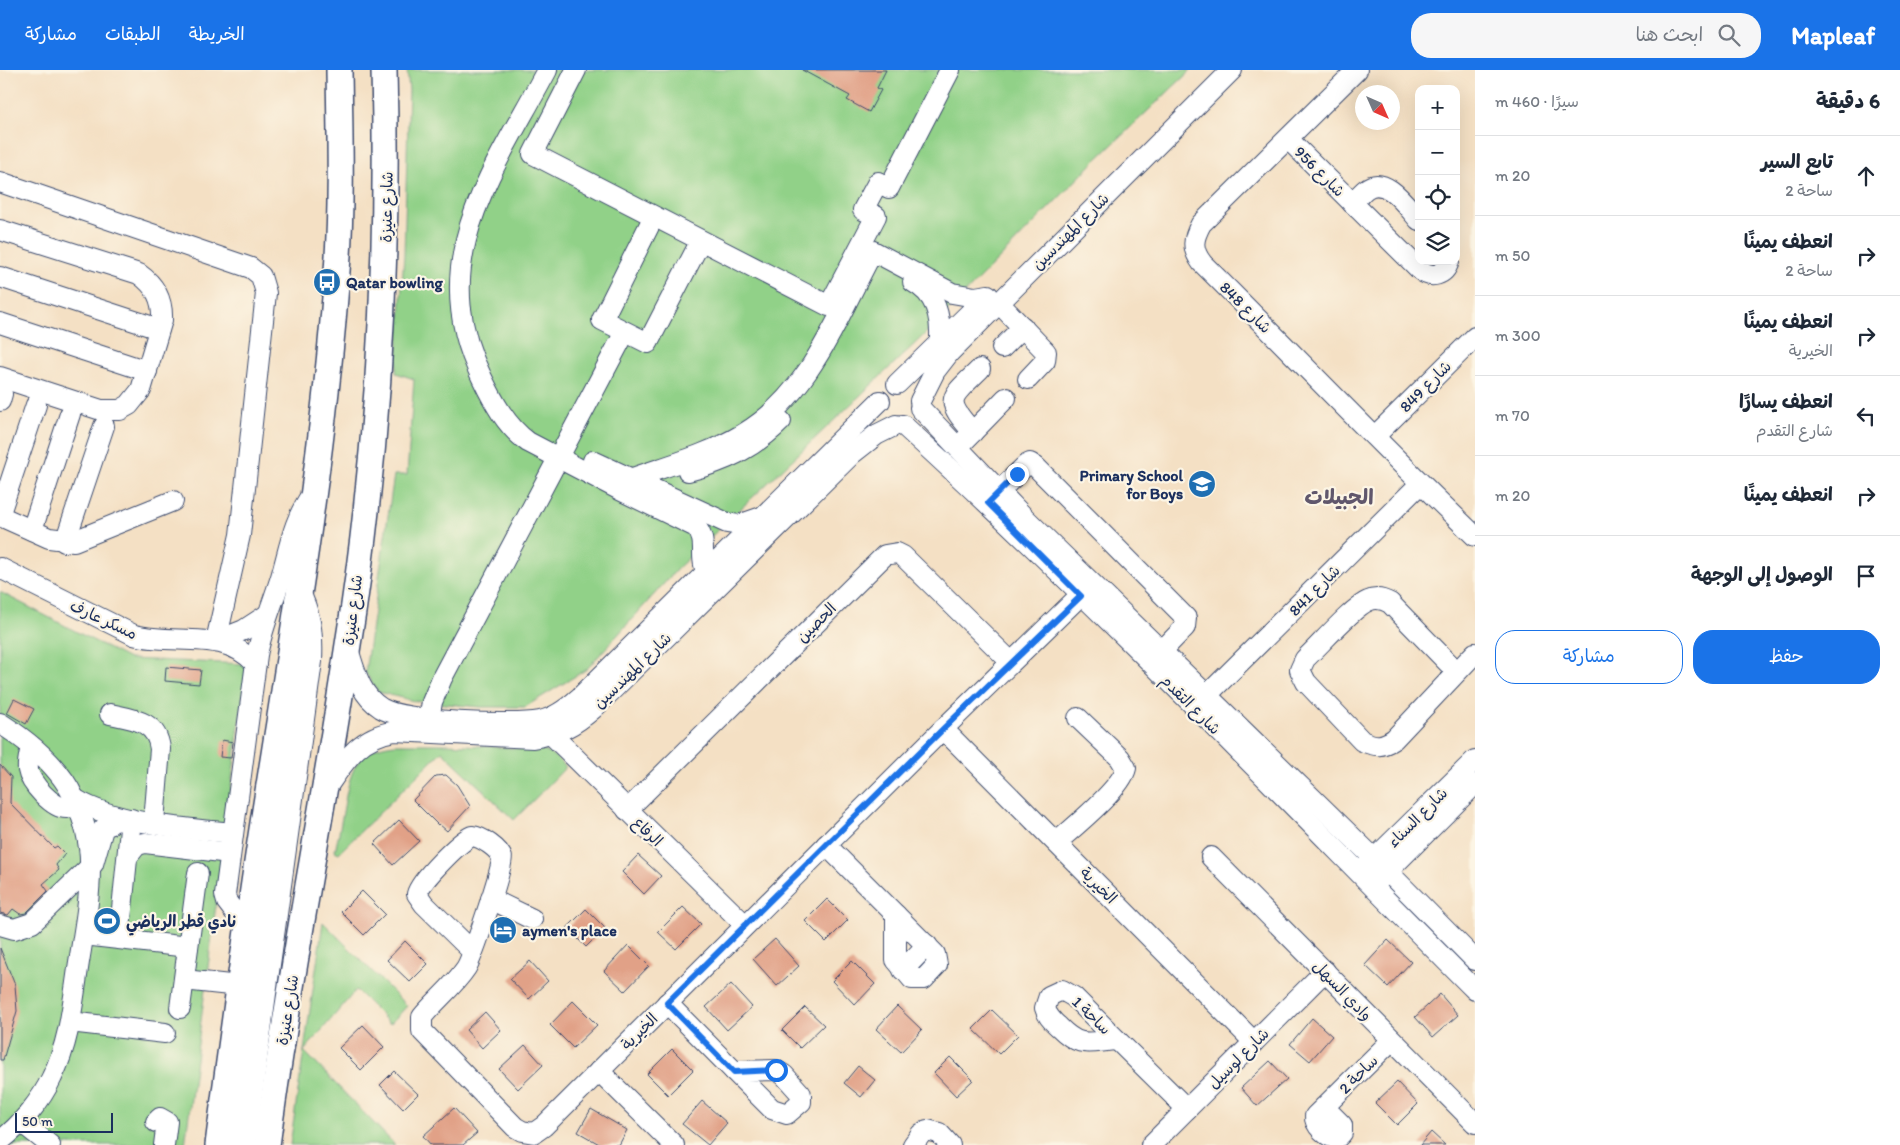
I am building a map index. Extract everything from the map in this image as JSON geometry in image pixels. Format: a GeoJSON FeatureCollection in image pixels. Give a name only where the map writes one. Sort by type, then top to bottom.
{"type":"FeatureCollection","features":[{"type":"Feature","properties":{"kind":"highway"},"geometry":{"type":"LineString","coordinates":[[241,1145],[308,661],[309,634],[306,616],[299,600]]}},
{"type":"Feature","properties":{"kind":"main road"},"geometry":{"type":"LineString","coordinates":[[218,1145],[247,928],[299,600],[312,494],[337,270],[340,174],[339,70]]}},
{"type":"Feature","properties":{"kind":"main road","name":"شارع عنيزة"},"geometry":{"type":"LineString","coordinates":[[267,1145],[322,793],[348,650],[370,467],[382,334],[387,170],[384,70]]}},
{"type":"Feature","properties":{"kind":"street"},"geometry":{"type":"LineString","coordinates":[[508,151],[546,70]]}},
{"type":"Feature","properties":{"kind":"street"},"geometry":{"type":"LineString","coordinates":[[557,70],[472,213],[461,260],[460,278],[464,323],[478,371],[503,415],[523,438],[630,479],[727,523],[739,525],[763,516]]}},
{"type":"Feature","properties":{"kind":"street"},"geometry":{"type":"LineString","coordinates":[[576,70],[533,154],[829,306],[876,216],[864,210],[878,182],[890,188],[950,70]]}},
{"type":"Feature","properties":{"kind":"street","name":"شارع المهندسين"},"geometry":{"type":"LineString","coordinates":[[920,405],[940,362],[993,299],[1214,70]]}},
{"type":"Feature","properties":{"kind":"street","name":"شارع المهندسين"},"geometry":{"type":"LineString","coordinates":[[897,384],[940,341],[993,299],[1232,70]]}},
{"type":"Feature","properties":{"kind":"street","name":"شارع 848"},"geometry":{"type":"LineString","coordinates":[[1357,70],[1201,224],[1194,236],[1194,250],[1202,262],[1375,436],[1420,484],[1475,536]]}},
{"type":"Feature","properties":{"kind":"street","name":"شارع 956"},"geometry":{"type":"LineString","coordinates":[[1288,139],[1415,264]]}},
{"type":"Feature","properties":{"kind":"street"},"geometry":{"type":"LineString","coordinates":[[508,151],[836,320]]}},
{"type":"Feature","properties":{"kind":"street"},"geometry":{"type":"LineString","coordinates":[[0,182],[251,268],[264,281],[266,293],[240,535],[216,641]]}},
{"type":"Feature","properties":{"kind":"street","name":"شارع 956"},"geometry":{"type":"LineString","coordinates":[[1352,203],[1367,188],[1376,185],[1384,186],[1415,216]]}},
{"type":"Feature","properties":{"kind":"street"},"geometry":{"type":"LineString","coordinates":[[650,224],[602,320],[648,344],[697,248]]}},
{"type":"Feature","properties":{"kind":"street"},"geometry":{"type":"LineString","coordinates":[[0,230],[139,274],[148,280],[160,298],[162,309],[159,329],[147,371],[136,398],[120,410],[110,411],[1,390]]}},
{"type":"Feature","properties":{"kind":"street"},"geometry":{"type":"LineString","coordinates":[[665,495],[665,483],[670,476],[710,466],[743,452],[773,429],[787,415],[818,375],[872,261],[873,251],[952,293],[993,299],[1046,352],[1043,364],[1028,378]]}},
{"type":"Feature","properties":{"kind":"street"},"geometry":{"type":"LineString","coordinates":[[630,479],[708,452],[744,434],[764,420],[787,398],[803,378],[872,261]]}},
{"type":"Feature","properties":{"kind":"street"},"geometry":{"type":"LineString","coordinates":[[872,261],[917,284],[928,292],[938,312],[941,326],[940,341]]}},
{"type":"Feature","properties":{"kind":"street","name":"شارع 956"},"geometry":{"type":"LineString","coordinates":[[1416,265],[1426,275],[1438,274],[1444,271],[1447,265]]}},
{"type":"Feature","properties":{"kind":"street"},"geometry":{"type":"LineString","coordinates":[[0,277],[159,329]]}},
{"type":"Feature","properties":{"kind":"street"},"geometry":{"type":"LineString","coordinates":[[0,323],[147,371]]}},
{"type":"Feature","properties":{"kind":"street"},"geometry":{"type":"LineString","coordinates":[[1002,348],[1023,327]]}},
{"type":"Feature","properties":{"kind":"street"},"geometry":{"type":"LineString","coordinates":[[429,719],[432,702],[442,678],[625,332]]}},
{"type":"Feature","properties":{"kind":"street","name":"شارع 849"},"geometry":{"type":"LineString","coordinates":[[1375,436],[1475,336]]}},
{"type":"Feature","properties":{"kind":"street"},"geometry":{"type":"LineString","coordinates":[[973,432],[955,412],[952,403],[955,394],[980,369]]}},
{"type":"Feature","properties":{"kind":"street"},"geometry":{"type":"LineString","coordinates":[[897,384],[910,386],[918,395],[920,405],[914,419],[899,424],[885,419],[881,413],[880,401],[886,389],[897,384]]}},
{"type":"Feature","properties":{"kind":"street"},"geometry":{"type":"LineString","coordinates":[[956,448],[1006,398]]}},
{"type":"Feature","properties":{"kind":"street","name":"شارع المهندسين"},"geometry":{"type":"LineString","coordinates":[[348,650],[362,689],[370,700],[382,709],[394,713],[429,719],[528,722],[555,716],[580,698],[880,401]]}},
{"type":"Feature","properties":{"kind":"street"},"geometry":{"type":"LineString","coordinates":[[36,405],[0,514],[49,538],[65,542],[82,539],[173,501]]}},
{"type":"Feature","properties":{"kind":"street","name":"شارع التقدم"},"geometry":{"type":"LineString","coordinates":[[920,405],[993,497]]}},
{"type":"Feature","properties":{"kind":"street"},"geometry":{"type":"LineString","coordinates":[[32,530],[70,414]]}},
{"type":"Feature","properties":{"kind":"street","name":"شارع المهندسين"},"geometry":{"type":"LineString","coordinates":[[322,793],[352,753],[364,742],[378,734],[395,731],[533,738],[552,735],[578,722],[722,584],[853,453],[876,435],[899,424]]}},
{"type":"Feature","properties":{"kind":"street","name":"شارع التقدم"},"geometry":{"type":"LineString","coordinates":[[899,424],[993,497],[1156,657],[1201,702],[1366,880],[1475,990]]}},
{"type":"Feature","properties":{"kind":"street"},"geometry":{"type":"LineString","coordinates":[[65,542],[104,426]]}},
{"type":"Feature","properties":{"kind":"street"},"geometry":{"type":"LineString","coordinates":[[561,452],[620,490],[696,527],[703,539],[702,556],[706,572],[722,584]]}},
{"type":"Feature","properties":{"kind":"street"},"geometry":{"type":"LineString","coordinates":[[993,497],[1030,463],[1036,466],[1186,618],[1185,627],[1156,657]]}},
{"type":"Feature","properties":{"kind":"street","name":"شارع 841"},"geometry":{"type":"LineString","coordinates":[[1201,702],[1420,484]]}},
{"type":"Feature","properties":{"kind":"street"},"geometry":{"type":"LineString","coordinates":[[247,928],[225,895],[256,664],[261,631],[280,578],[296,520],[312,494]]}},
{"type":"Feature","properties":{"kind":"street","name":"الحصين"},"geometry":{"type":"LineString","coordinates":[[627,810],[885,555],[897,553],[903,556],[1011,662]]}},
{"type":"Feature","properties":{"kind":"street","name":"مسكر عارف"},"geometry":{"type":"LineString","coordinates":[[0,568],[134,635],[148,638],[216,641],[240,648],[256,664]]}},
{"type":"Feature","properties":{"kind":"street","name":"الخيرية"},"geometry":{"type":"LineString","coordinates":[[473,952],[419,899],[418,889],[463,841],[472,836],[478,836],[500,854],[503,860],[473,952],[460,976],[422,1017],[422,1030],[515,1126],[534,1139],[544,1126],[745,925],[1086,590]]}},
{"type":"Feature","properties":{"kind":"street"},"geometry":{"type":"LineString","coordinates":[[1457,672],[1390,603],[1383,599],[1375,599],[1360,606],[1306,659],[1300,670],[1306,682],[1362,741],[1373,746],[1383,746],[1394,739],[1457,672],[1475,652]]}},
{"type":"Feature","properties":{"kind":"street","name":"مسكر عارف"},"geometry":{"type":"LineString","coordinates":[[216,641],[244,630],[267,615]]}},
{"type":"Feature","properties":{"kind":"street","name":"شارع التقدم"},"geometry":{"type":"LineString","coordinates":[[1201,702],[1381,865],[1475,960]]}},
{"type":"Feature","properties":{"kind":"street"},"geometry":{"type":"LineString","coordinates":[[110,714],[138,720],[153,729],[159,738],[160,749],[154,822]]}},
{"type":"Feature","properties":{"kind":"street"},"geometry":{"type":"LineString","coordinates":[[1057,842],[1115,787],[1124,775],[1126,768],[1120,758],[1078,718]]}},
{"type":"Feature","properties":{"kind":"street"},"geometry":{"type":"LineString","coordinates":[[0,723],[31,746],[59,776],[75,799],[87,838],[90,867],[84,935],[65,1044],[51,1079],[21,1122],[0,1141]]}},
{"type":"Feature","properties":{"kind":"street","name":"الخيرية"},"geometry":{"type":"LineString","coordinates":[[943,729],[1254,1042]]}},
{"type":"Feature","properties":{"kind":"street","name":"الرفاع"},"geometry":{"type":"LineString","coordinates":[[552,735],[745,925]]}},
{"type":"Feature","properties":{"kind":"street","name":"شارع السناء"},"geometry":{"type":"LineString","coordinates":[[1366,880],[1475,760]]}},
{"type":"Feature","properties":{"kind":"street","name":"شارع السناء"},"geometry":{"type":"LineString","coordinates":[[1381,865],[1475,784]]}},
{"type":"Feature","properties":{"kind":"street"},"geometry":{"type":"LineString","coordinates":[[75,799],[98,810],[131,820]]}},
{"type":"Feature","properties":{"kind":"street"},"geometry":{"type":"LineString","coordinates":[[119,939],[129,855],[131,820]]}},
{"type":"Feature","properties":{"kind":"street"},"geometry":{"type":"LineString","coordinates":[[0,924],[14,929],[26,927],[95,861],[103,829],[114,821],[154,822],[233,833]]}},
{"type":"Feature","properties":{"kind":"street"},"geometry":{"type":"LineString","coordinates":[[129,855],[137,845],[145,843],[230,853]]}},
{"type":"Feature","properties":{"kind":"street"},"geometry":{"type":"LineString","coordinates":[[826,845],[927,945],[903,970],[897,963],[895,956],[896,915]]}},
{"type":"Feature","properties":{"kind":"street","name":"وادي السهل"},"geometry":{"type":"LineString","coordinates":[[1211,857],[1475,1123]]}},
{"type":"Feature","properties":{"kind":"street"},"geometry":{"type":"LineString","coordinates":[[180,1008],[198,873]]}},
{"type":"Feature","properties":{"kind":"street"},"geometry":{"type":"LineString","coordinates":[[64,890],[88,900]]}},
{"type":"Feature","properties":{"kind":"street"},"geometry":{"type":"LineString","coordinates":[[491,898],[532,919]]}},
{"type":"Feature","properties":{"kind":"street"},"geometry":{"type":"LineString","coordinates":[[84,935],[188,947]]}},
{"type":"Feature","properties":{"kind":"street","name":"شارع لوسيل"},"geometry":{"type":"LineString","coordinates":[[1151,1145],[1325,971]]}},
{"type":"Feature","properties":{"kind":"street"},"geometry":{"type":"LineString","coordinates":[[184,980],[239,986]]}},
{"type":"Feature","properties":{"kind":"street","name":"ساحة 1"},"geometry":{"type":"LineString","coordinates":[[1118,1040],[1079,1042],[1071,1040],[1046,1013],[1045,1002],[1049,996],[1058,991],[1067,992],[1118,1040],[1187,1109]]}},
{"type":"Feature","properties":{"kind":"street"},"geometry":{"type":"LineString","coordinates":[[667,1003],[734,1072],[768,1105],[791,1081],[776,1070],[734,1072]]}},
{"type":"Feature","properties":{"kind":"street"},"geometry":{"type":"LineString","coordinates":[[1063,1032],[1086,1009]]}},
{"type":"Feature","properties":{"kind":"street"},"geometry":{"type":"LineString","coordinates":[[70,1022],[165,1033]]}},
{"type":"Feature","properties":{"kind":"street","name":"ساحة 2"},"geometry":{"type":"LineString","coordinates":[[1324,1108],[1392,1040]]}},
{"type":"Feature","properties":{"kind":"street"},"geometry":{"type":"LineString","coordinates":[[599,1071],[674,1145]]}},
{"type":"Feature","properties":{"kind":"street"},"geometry":{"type":"LineString","coordinates":[[156,1122],[160,1118],[167,1122],[164,1145]]}},
{"type":"Feature","properties":{"kind":"street"},"geometry":{"type":"LineString","coordinates":[[21,1122],[50,1145]]}},
{"type":"Feature","properties":{"kind":"street"},"geometry":{"type":"LineString","coordinates":[[914,1145],[921,1134],[927,1130],[939,1133],[950,1145]]}},
{"type":"Feature","properties":{"kind":"green space"},"geometry":{"type":"Polygon","coordinates":[[[407,70],[1191,70],[1096,160],[921,338],[678,568],[587,669],[525,707],[480,707],[414,701],[378,692],[365,672],[394,475],[407,475],[414,379],[396,373],[404,255],[409,90],[407,70]]]}},
{"type":"Feature","properties":{"kind":"green space","name":"نادي قطر الرياضي"},"geometry":{"type":"Polygon","coordinates":[[[0,592],[129,659],[247,664],[185,1145],[0,1145],[0,592]]]}},
{"type":"Feature","properties":{"kind":"green space"},"geometry":{"type":"Polygon","coordinates":[[[395,744],[448,744],[543,750],[556,757],[566,767],[514,820],[442,751],[339,853],[335,851],[347,790],[353,770],[364,755],[372,750],[395,744]]]}},
{"type":"Feature","properties":{"kind":"green space"},"geometry":{"type":"Polygon","coordinates":[[[323,922],[407,1006],[390,1024],[356,990],[304,1051],[395,1145],[290,1145],[323,922]]]}},
{"type":"Feature","properties":{"kind":"building"},"geometry":{"type":"Polygon","coordinates":[[[802,70],[886,70],[877,88],[881,90],[869,112],[847,100],[850,96],[802,70]]]}},
{"type":"Feature","properties":{"kind":"building"},"geometry":{"type":"Polygon","coordinates":[[[166,667],[201,670],[199,684],[165,681],[166,667]]]}},
{"type":"Feature","properties":{"kind":"building"},"geometry":{"type":"Polygon","coordinates":[[[14,699],[34,709],[26,724],[7,713],[14,699]]]}},
{"type":"Feature","properties":{"kind":"building"},"geometry":{"type":"Polygon","coordinates":[[[222,740],[233,742],[231,758],[220,757],[222,740]]]}},
{"type":"Feature","properties":{"kind":"building"},"geometry":{"type":"Polygon","coordinates":[[[0,765],[11,777],[10,803],[54,848],[57,846],[65,854],[56,865],[59,870],[43,884],[48,891],[26,913],[20,914],[13,909],[8,915],[0,913],[0,765]]]}},
{"type":"Feature","properties":{"kind":"building"},"geometry":{"type":"Polygon","coordinates":[[[446,775],[457,785],[470,806],[447,831],[438,825],[413,800],[436,776],[446,775]]]}},
{"type":"Feature","properties":{"kind":"building"},"geometry":{"type":"Polygon","coordinates":[[[399,820],[419,841],[393,865],[374,844],[399,820]]]}},
{"type":"Feature","properties":{"kind":"building"},"geometry":{"type":"Polygon","coordinates":[[[638,855],[661,876],[644,894],[622,872],[638,855]]]}},
{"type":"Feature","properties":{"kind":"building"},"geometry":{"type":"Polygon","coordinates":[[[362,891],[385,914],[364,935],[341,912],[362,891]]]}},
{"type":"Feature","properties":{"kind":"building"},"geometry":{"type":"Polygon","coordinates":[[[827,899],[848,920],[826,942],[805,921],[827,899]]]}},
{"type":"Feature","properties":{"kind":"building"},"geometry":{"type":"Polygon","coordinates":[[[683,907],[701,924],[676,949],[658,932],[683,907]]]}},
{"type":"Feature","properties":{"kind":"building"},"geometry":{"type":"Polygon","coordinates":[[[586,909],[605,928],[586,947],[567,928],[586,909]]]}},
{"type":"Feature","properties":{"kind":"building"},"geometry":{"type":"Polygon","coordinates":[[[775,939],[799,966],[777,986],[753,959],[775,939]]]}},
{"type":"Feature","properties":{"kind":"building"},"geometry":{"type":"Polygon","coordinates":[[[1388,940],[1411,962],[1388,987],[1365,965],[1388,940]]]}},
{"type":"Feature","properties":{"kind":"building"},"geometry":{"type":"Polygon","coordinates":[[[405,941],[428,964],[410,982],[387,960],[405,941]]]}},
{"type":"Feature","properties":{"kind":"building"},"geometry":{"type":"Polygon","coordinates":[[[628,945],[649,966],[625,991],[604,971],[628,945]]]}},
{"type":"Feature","properties":{"kind":"building"},"geometry":{"type":"Polygon","coordinates":[[[0,948],[15,985],[17,1011],[3,1060],[0,1060],[0,948]]]}},
{"type":"Feature","properties":{"kind":"building"},"geometry":{"type":"Polygon","coordinates":[[[530,961],[548,981],[529,999],[510,979],[530,961]]]}},
{"type":"Feature","properties":{"kind":"building"},"geometry":{"type":"Polygon","coordinates":[[[852,961],[875,984],[855,1005],[832,981],[852,961]]]}},
{"type":"Feature","properties":{"kind":"building"},"geometry":{"type":"Polygon","coordinates":[[[731,984],[752,1007],[727,1030],[706,1007],[731,984]]]}},
{"type":"Feature","properties":{"kind":"building"},"geometry":{"type":"Polygon","coordinates":[[[1440,994],[1458,1015],[1433,1037],[1415,1017],[1440,994]]]}},
{"type":"Feature","properties":{"kind":"building"},"geometry":{"type":"Polygon","coordinates":[[[573,1001],[597,1025],[573,1048],[550,1025],[573,1001]]]}},
{"type":"Feature","properties":{"kind":"building"},"geometry":{"type":"Polygon","coordinates":[[[897,1006],[922,1030],[901,1052],[876,1029],[897,1006]]]}},
{"type":"Feature","properties":{"kind":"building"},"geometry":{"type":"Polygon","coordinates":[[[805,1007],[824,1025],[800,1048],[782,1030],[805,1007]]]}},
{"type":"Feature","properties":{"kind":"building"},"geometry":{"type":"Polygon","coordinates":[[[992,1010],[1018,1035],[999,1054],[973,1029],[992,1010]]]}},
{"type":"Feature","properties":{"kind":"building"},"geometry":{"type":"Polygon","coordinates":[[[485,1012],[501,1030],[482,1048],[466,1030],[485,1012]]]}},
{"type":"Feature","properties":{"kind":"building"},"geometry":{"type":"Polygon","coordinates":[[[1312,1018],[1332,1036],[1310,1061],[1290,1044],[1312,1018]]]}},
{"type":"Feature","properties":{"kind":"building"},"geometry":{"type":"Polygon","coordinates":[[[363,1025],[384,1047],[361,1070],[339,1048],[363,1025]]]}},
{"type":"Feature","properties":{"kind":"building"},"geometry":{"type":"Polygon","coordinates":[[[525,1045],[543,1065],[518,1089],[499,1069],[525,1045]]]}},
{"type":"Feature","properties":{"kind":"building"},"geometry":{"type":"Polygon","coordinates":[[[672,1049],[693,1070],[668,1095],[647,1074],[672,1049]]]}},
{"type":"Feature","properties":{"kind":"building"},"geometry":{"type":"Polygon","coordinates":[[[950,1057],[973,1080],[956,1096],[934,1073],[950,1057]]]}},
{"type":"Feature","properties":{"kind":"building"},"geometry":{"type":"Polygon","coordinates":[[[1270,1061],[1287,1079],[1257,1106],[1241,1088],[1270,1061]]]}},
{"type":"Feature","properties":{"kind":"building"},"geometry":{"type":"Polygon","coordinates":[[[858,1066],[875,1080],[861,1097],[844,1083],[858,1066]]]}},
{"type":"Feature","properties":{"kind":"building"},"geometry":{"type":"Polygon","coordinates":[[[394,1071],[418,1094],[403,1109],[380,1085],[394,1071]]]}},
{"type":"Feature","properties":{"kind":"building"},"geometry":{"type":"Polygon","coordinates":[[[1397,1082],[1418,1104],[1397,1125],[1375,1103],[1397,1082]]]}},
{"type":"Feature","properties":{"kind":"building"},"geometry":{"type":"Polygon","coordinates":[[[702,1101],[727,1123],[708,1145],[682,1124],[702,1101]]]}},
{"type":"Feature","properties":{"kind":"building"},"geometry":{"type":"Polygon","coordinates":[[[454,1108],[477,1133],[463,1145],[431,1145],[423,1136],[454,1108]]]}},
{"type":"Feature","properties":{"kind":"building"},"geometry":{"type":"Polygon","coordinates":[[[591,1109],[627,1130],[619,1145],[601,1145],[578,1132],[591,1109]]]}},
{"type":"Feature","properties":{"kind":"building"},"geometry":{"type":"Polygon","coordinates":[[[1431,1132],[1445,1145],[1420,1145],[1431,1132]]]}},
{"type":"Feature","properties":{"kind":"place","name":"Qatar bowling"},"geometry":{"type":"Point","coordinates":[327,282]}},
{"type":"Feature","properties":{"kind":"place","name":"Primary School for Boys"},"geometry":{"type":"Point","coordinates":[1202,484]}},
{"type":"Feature","properties":{"kind":"place","name":"نادي قطر الرياضي"},"geometry":{"type":"Point","coordinates":[107,921]}},
{"type":"Feature","properties":{"kind":"place","name":"aymen's place"},"geometry":{"type":"Point","coordinates":[503,930]}},
{"type":"Feature","properties":{"kind":"district","name":"الجبيلات"},"geometry":{"type":"Point","coordinates":[1339,497]}},
{"type":"Feature","properties":{"kind":"route"},"geometry":{"type":"LineString","coordinates":[[776,1070],[734,1072],[667,1003],[1011,662],[1081,596],[988,503],[1017,474]]}}]}
